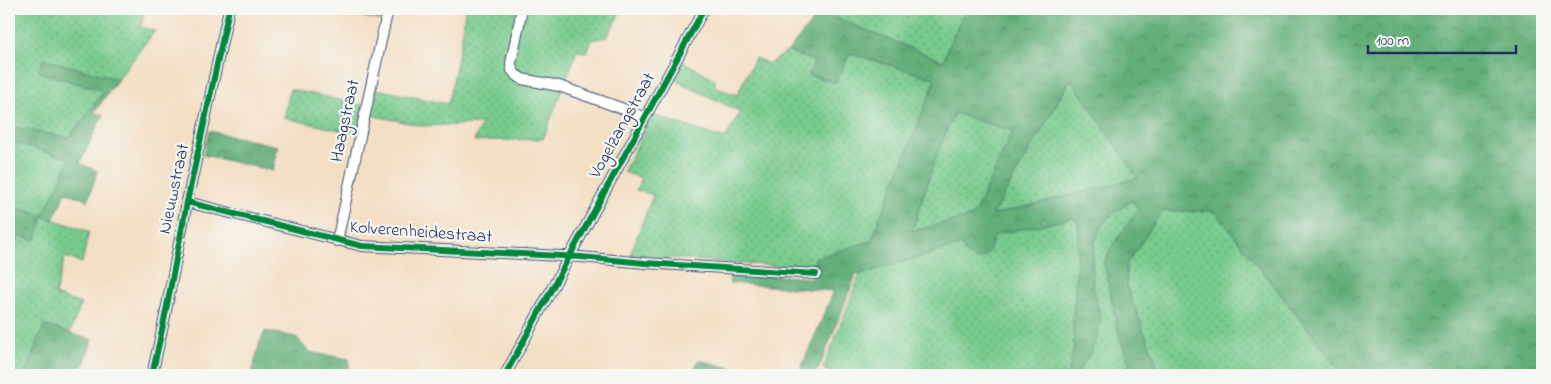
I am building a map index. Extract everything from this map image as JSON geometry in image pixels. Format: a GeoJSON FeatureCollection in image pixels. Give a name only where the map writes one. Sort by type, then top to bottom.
{"type":"FeatureCollection","features":[{"type":"Feature","properties":{"kind":"street","name":"Nieuwstraat"},"geometry":{"type":"LineString","coordinates":[[152,375],[229,9]]}},
{"type":"Feature","properties":{"kind":"street","name":"Haagstraat"},"geometry":{"type":"LineString","coordinates":[[337,241],[388,9]]}},
{"type":"Feature","properties":{"kind":"street"},"geometry":{"type":"LineString","coordinates":[[522,9],[511,63],[515,74],[522,79],[559,86],[644,118]]}},
{"type":"Feature","properties":{"kind":"street","name":"Vogelzangstraat"},"geometry":{"type":"LineString","coordinates":[[505,375],[704,9]]}},
{"type":"Feature","properties":{"kind":"street","name":"Kolverenheidestraat"},"geometry":{"type":"LineString","coordinates":[[187,202],[362,246],[568,257]]}},
{"type":"Feature","properties":{"kind":"street"},"geometry":{"type":"LineString","coordinates":[[568,257],[816,274]]}},
{"type":"Feature","properties":{"kind":"green space"},"geometry":{"type":"Polygon","coordinates":[[[9,9],[145,9],[141,27],[155,31],[118,79],[43,59],[39,72],[105,91],[69,138],[9,126],[9,9]]]}},
{"type":"Feature","properties":{"kind":"green space"},"geometry":{"type":"Polygon","coordinates":[[[326,9],[385,9],[382,21],[326,9]]]}},
{"type":"Feature","properties":{"kind":"green space"},"geometry":{"type":"Polygon","coordinates":[[[465,9],[622,9],[607,37],[592,40],[587,52],[577,51],[543,139],[474,141],[481,124],[423,126],[370,115],[376,89],[448,104],[461,42],[465,9]]]}},
{"type":"Feature","properties":{"kind":"green space"},"geometry":{"type":"Polygon","coordinates":[[[821,9],[965,9],[943,61],[820,12],[821,9]]]}},
{"type":"Feature","properties":{"kind":"green space"},"geometry":{"type":"Polygon","coordinates":[[[965,9],[1542,9],[1542,375],[1344,375],[1215,211],[1162,211],[1126,265],[1127,288],[1161,375],[1133,375],[1119,335],[1104,263],[1111,248],[1138,210],[1133,200],[1105,221],[1094,246],[1092,274],[1100,316],[1098,334],[1076,375],[1068,375],[1074,348],[1073,324],[1079,229],[1077,221],[1073,218],[997,234],[987,254],[977,260],[967,255],[961,245],[856,275],[820,366],[814,375],[798,375],[834,291],[729,283],[731,273],[813,278],[815,258],[871,241],[936,79],[850,53],[836,82],[808,75],[815,62],[788,51],[820,12],[943,61],[965,9]],[[1071,79],[992,215],[1138,178],[1071,79]],[[954,113],[935,159],[912,231],[973,216],[1013,131],[954,113]]]}},
{"type":"Feature","properties":{"kind":"green space"},"geometry":{"type":"Polygon","coordinates":[[[788,51],[815,62],[809,75],[836,82],[849,53],[936,79],[871,241],[815,258],[814,269],[630,255],[653,195],[636,190],[641,178],[623,172],[653,115],[725,139],[740,112],[673,79],[682,61],[715,79],[715,87],[737,95],[755,58],[769,64],[788,51]]]}},
{"type":"Feature","properties":{"kind":"green space"},"geometry":{"type":"Polygon","coordinates":[[[43,59],[118,79],[94,113],[103,115],[80,163],[97,171],[88,201],[66,192],[53,220],[43,216],[70,159],[9,141],[9,126],[69,138],[104,91],[39,72],[43,59]]]}},
{"type":"Feature","properties":{"kind":"green space"},"geometry":{"type":"Polygon","coordinates":[[[1071,79],[1139,178],[992,216],[1071,79]]]}},
{"type":"Feature","properties":{"kind":"green space"},"geometry":{"type":"Polygon","coordinates":[[[290,89],[364,105],[358,134],[284,118],[290,89]]]}},
{"type":"Feature","properties":{"kind":"green space"},"geometry":{"type":"Polygon","coordinates":[[[954,113],[1014,131],[973,216],[912,231],[935,159],[954,113]]]}},
{"type":"Feature","properties":{"kind":"green space"},"geometry":{"type":"Polygon","coordinates":[[[209,131],[278,146],[273,171],[203,155],[209,131]]]}},
{"type":"Feature","properties":{"kind":"green space"},"geometry":{"type":"Polygon","coordinates":[[[9,141],[71,159],[43,216],[9,205],[9,141]]]}},
{"type":"Feature","properties":{"kind":"green space"},"geometry":{"type":"Polygon","coordinates":[[[1133,200],[1138,210],[1111,248],[1104,263],[1119,335],[1133,375],[1076,375],[1098,334],[1100,316],[1094,292],[1094,246],[1100,228],[1105,221],[1133,200]]]}},
{"type":"Feature","properties":{"kind":"green space"},"geometry":{"type":"Polygon","coordinates":[[[9,205],[43,216],[36,240],[19,236],[9,261],[9,205]]]}},
{"type":"Feature","properties":{"kind":"green space"},"geometry":{"type":"Polygon","coordinates":[[[1162,211],[1215,211],[1344,375],[1161,375],[1127,288],[1126,265],[1162,211]]]}},
{"type":"Feature","properties":{"kind":"green space"},"geometry":{"type":"Polygon","coordinates":[[[43,216],[89,231],[82,263],[65,257],[55,295],[81,304],[70,333],[44,325],[25,375],[9,375],[9,261],[19,236],[43,216]]]}},
{"type":"Feature","properties":{"kind":"green space"},"geometry":{"type":"Polygon","coordinates":[[[1073,218],[1077,221],[1079,229],[1073,324],[1074,348],[1068,375],[834,375],[823,369],[860,274],[961,245],[967,255],[997,234],[1073,218]]]}},
{"type":"Feature","properties":{"kind":"green space"},"geometry":{"type":"Polygon","coordinates":[[[44,325],[92,340],[81,375],[25,375],[44,325]]]}},
{"type":"Feature","properties":{"kind":"green space"},"geometry":{"type":"Polygon","coordinates":[[[265,331],[296,337],[309,352],[349,359],[349,375],[251,375],[265,331]]]}},
{"type":"Feature","properties":{"kind":"green space"},"geometry":{"type":"Polygon","coordinates":[[[699,360],[760,375],[691,375],[699,360]]]}},
{"type":"Feature","properties":{"kind":"cycle path"},"geometry":{"type":"LineString","coordinates":[[152,375],[229,9]]}},
{"type":"Feature","properties":{"kind":"cycle path"},"geometry":{"type":"LineString","coordinates":[[505,375],[704,9]]}},
{"type":"Feature","properties":{"kind":"cycle path"},"geometry":{"type":"LineString","coordinates":[[187,202],[362,246],[581,257],[816,274]]}}]}
